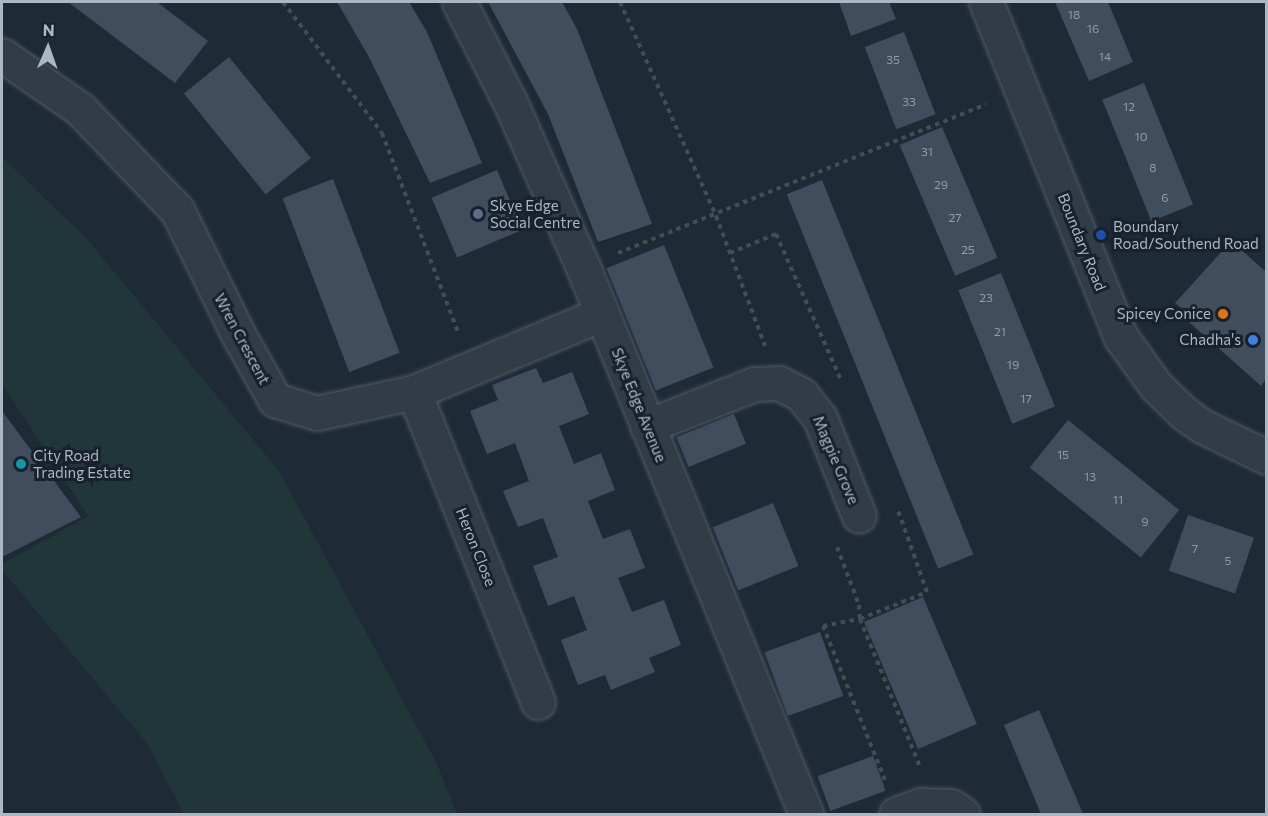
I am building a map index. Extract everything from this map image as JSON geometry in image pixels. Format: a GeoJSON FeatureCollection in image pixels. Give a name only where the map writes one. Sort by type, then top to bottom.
{"type":"FeatureCollection","features":[{"type":"Feature","properties":{"kind":"street","name":"Skye Edge Avenue"},"geometry":{"type":"LineString","coordinates":[[459,2],[511,104],[583,267],[806,814]]}},
{"type":"Feature","properties":{"kind":"street","name":"Boundary Road"},"geometry":{"type":"LineString","coordinates":[[986,2],[1120,336],[1156,386],[1185,414],[1266,457]]}},
{"type":"Feature","properties":{"kind":"street","name":"Wren Crescent"},"geometry":{"type":"LineString","coordinates":[[2,55],[80,108],[177,210],[238,334],[275,400],[317,413],[414,392],[472,370],[602,314]]}},
{"type":"Feature","properties":{"kind":"street"},"geometry":{"type":"LineString","coordinates":[[647,426],[754,384],[779,383]]}},
{"type":"Feature","properties":{"kind":"street","name":"Magpie Grove"},"geometry":{"type":"LineString","coordinates":[[779,383],[801,394],[820,418],[859,516]]}},
{"type":"Feature","properties":{"kind":"street","name":"Heron Close"},"geometry":{"type":"LineString","coordinates":[[414,392],[538,702]]}},
{"type":"Feature","properties":{"kind":"street"},"geometry":{"type":"LineString","coordinates":[[898,814],[921,805],[950,810]]}},
{"type":"Feature","properties":{"kind":"path"},"geometry":{"type":"LineString","coordinates":[[283,2],[382,133],[472,370]]}},
{"type":"Feature","properties":{"kind":"path"},"geometry":{"type":"LineString","coordinates":[[620,2],[716,216],[779,383]]}},
{"type":"Feature","properties":{"kind":"path"},"geometry":{"type":"LineString","coordinates":[[583,267],[716,216],[1020,90]]}},
{"type":"Feature","properties":{"kind":"path"},"geometry":{"type":"LineString","coordinates":[[730,253],[776,234],[843,385]]}},
{"type":"Feature","properties":{"kind":"path"},"geometry":{"type":"LineString","coordinates":[[898,814],[823,626],[860,619],[927,591],[895,504],[829,524],[859,605],[860,619],[950,810]]}},
{"type":"Feature","properties":{"kind":"green space"},"geometry":{"type":"Polygon","coordinates":[[[2,157],[87,239],[279,471],[436,762],[457,814],[184,814],[146,742],[2,570],[2,564],[88,516],[2,384],[2,157]]]}},
{"type":"Feature","properties":{"kind":"building"},"geometry":{"type":"Polygon","coordinates":[[[68,2],[157,2],[208,41],[175,83],[68,2]]]}},
{"type":"Feature","properties":{"kind":"building"},"geometry":{"type":"Polygon","coordinates":[[[337,2],[409,2],[427,32],[482,163],[430,183],[369,57],[337,2]]]}},
{"type":"Feature","properties":{"kind":"building"},"geometry":{"type":"Polygon","coordinates":[[[488,2],[562,2],[577,29],[652,224],[598,242],[548,114],[488,2]]]}},
{"type":"Feature","properties":{"kind":"building"},"geometry":{"type":"Polygon","coordinates":[[[839,2],[889,2],[896,19],[851,36],[839,2]]]}},
{"type":"Feature","properties":{"kind":"building"},"geometry":{"type":"Polygon","coordinates":[[[1055,2],[1108,2],[1133,62],[1089,81],[1055,2]]]}},
{"type":"Feature","properties":{"kind":"building"},"geometry":{"type":"Polygon","coordinates":[[[904,32],[936,114],[896,129],[865,47],[904,32]]]}},
{"type":"Feature","properties":{"kind":"building"},"geometry":{"type":"Polygon","coordinates":[[[229,57],[311,158],[266,195],[184,94],[229,57]]]}},
{"type":"Feature","properties":{"kind":"building"},"geometry":{"type":"Polygon","coordinates":[[[1144,83],[1193,204],[1151,221],[1102,100],[1144,83]]]}},
{"type":"Feature","properties":{"kind":"building"},"geometry":{"type":"Polygon","coordinates":[[[942,127],[997,258],[955,276],[900,145],[942,127]]]}},
{"type":"Feature","properties":{"kind":"building","name":"Skye Edge Social Centre"},"geometry":{"type":"Polygon","coordinates":[[[497,170],[522,230],[457,258],[432,198],[497,170]]]}},
{"type":"Feature","properties":{"kind":"building"},"geometry":{"type":"Polygon","coordinates":[[[333,179],[400,353],[349,372],[283,198],[333,179]]]}},
{"type":"Feature","properties":{"kind":"building"},"geometry":{"type":"Polygon","coordinates":[[[822,180],[973,555],[938,569],[787,194],[822,180]]]}},
{"type":"Feature","properties":{"kind":"building"},"geometry":{"type":"Polygon","coordinates":[[[664,245],[713,367],[656,391],[607,268],[664,245]]]}},
{"type":"Feature","properties":{"kind":"building"},"geometry":{"type":"Polygon","coordinates":[[[1237,246],[1266,272],[1266,379],[1261,386],[1180,314],[1184,310],[1175,303],[1225,248],[1231,253],[1237,246]]]}},
{"type":"Feature","properties":{"kind":"building"},"geometry":{"type":"Polygon","coordinates":[[[1001,273],[1055,407],[1012,424],[958,290],[1001,273]]]}},
{"type":"Feature","properties":{"kind":"building"},"geometry":{"type":"Polygon","coordinates":[[[536,368],[543,383],[572,372],[589,414],[559,426],[574,464],[601,453],[615,490],[588,501],[603,539],[630,529],[645,568],[618,578],[632,612],[664,600],[681,645],[649,658],[655,672],[611,690],[605,675],[578,685],[561,640],[587,630],[574,596],[548,606],[533,566],[558,557],[543,518],[518,527],[503,491],[529,481],[515,443],[487,454],[470,411],[498,400],[492,385],[536,368]]]}},
{"type":"Feature","properties":{"kind":"building","name":"City Road Trading Estate"},"geometry":{"type":"Polygon","coordinates":[[[2,411],[81,517],[2,557],[2,411]]]}},
{"type":"Feature","properties":{"kind":"building"},"geometry":{"type":"Polygon","coordinates":[[[734,414],[746,444],[689,467],[677,437],[734,414]]]}},
{"type":"Feature","properties":{"kind":"building"},"geometry":{"type":"Polygon","coordinates":[[[1068,420],[1179,510],[1141,557],[1030,467],[1068,420]]]}},
{"type":"Feature","properties":{"kind":"building"},"geometry":{"type":"Polygon","coordinates":[[[773,503],[798,566],[738,590],[713,527],[773,503]]]}},
{"type":"Feature","properties":{"kind":"building"},"geometry":{"type":"Polygon","coordinates":[[[1188,515],[1254,538],[1235,594],[1169,571],[1188,515]]]}},
{"type":"Feature","properties":{"kind":"building"},"geometry":{"type":"Polygon","coordinates":[[[923,597],[977,724],[918,749],[864,622],[923,597]]]}},
{"type":"Feature","properties":{"kind":"building"},"geometry":{"type":"Polygon","coordinates":[[[820,632],[843,696],[788,716],[765,652],[820,632]]]}},
{"type":"Feature","properties":{"kind":"building"},"geometry":{"type":"Polygon","coordinates":[[[1039,710],[1083,814],[1041,814],[1004,725],[1039,710]]]}},
{"type":"Feature","properties":{"kind":"building"},"geometry":{"type":"Polygon","coordinates":[[[873,756],[886,791],[830,811],[818,776],[873,756]]]}},
{"type":"Feature","properties":{"kind":"place","name":"Skye Edge Social Centre"},"geometry":{"type":"Point","coordinates":[478,214]}},
{"type":"Feature","properties":{"kind":"place","name":"Boundary Road/Southend Road"},"geometry":{"type":"Point","coordinates":[1101,235]}},
{"type":"Feature","properties":{"kind":"place","name":"Spicey Conice"},"geometry":{"type":"Point","coordinates":[1223,314]}},
{"type":"Feature","properties":{"kind":"place","name":"Chadha's"},"geometry":{"type":"Point","coordinates":[1253,340]}},
{"type":"Feature","properties":{"kind":"place","name":"City Road Trading Estate"},"geometry":{"type":"Point","coordinates":[21,464]}}]}
